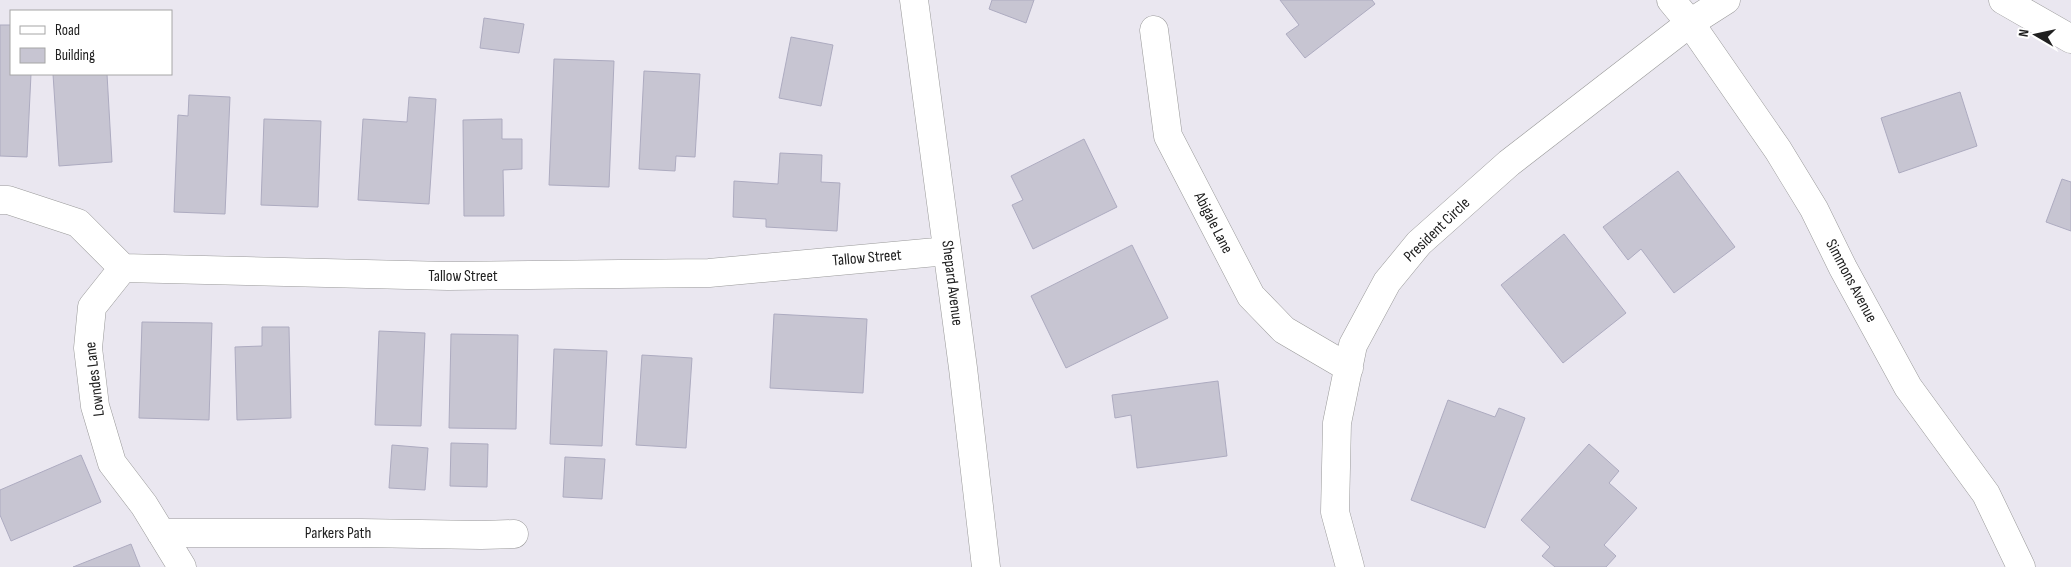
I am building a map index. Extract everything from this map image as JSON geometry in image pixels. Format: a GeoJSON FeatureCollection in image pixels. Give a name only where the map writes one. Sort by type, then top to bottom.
{"type":"FeatureCollection","features":[{"type":"Feature","properties":{"kind":"street","name":"Shepard Avenue"},"geometry":{"type":"LineString","coordinates":[[914,0],[986,567]]}},
{"type":"Feature","properties":{"kind":"street","name":"Simmons Avenue"},"geometry":{"type":"LineString","coordinates":[[1670,0],[1690,23],[1778,150],[1814,209],[1843,268],[1908,387],[1986,494],[2021,567]]}},
{"type":"Feature","properties":{"kind":"street","name":"President Circle"},"geometry":{"type":"LineString","coordinates":[[1350,567],[1335,512],[1336,423],[1353,345],[1387,282],[1419,243],[1509,163],[1690,23],[1726,0]]}},
{"type":"Feature","properties":{"kind":"street"},"geometry":{"type":"LineString","coordinates":[[2003,0],[2071,39]]}},
{"type":"Feature","properties":{"kind":"street","name":"Abigale Lane"},"geometry":{"type":"LineString","coordinates":[[1154,30],[1168,136],[1251,296],[1284,330],[1349,368]]}},
{"type":"Feature","properties":{"kind":"street"},"geometry":{"type":"LineString","coordinates":[[0,200],[8,200],[78,223],[123,268]]}},
{"type":"Feature","properties":{"kind":"street","name":"Tallow Street"},"geometry":{"type":"LineString","coordinates":[[123,268],[448,276],[709,273],[947,251]]}},
{"type":"Feature","properties":{"kind":"street","name":"Lowndes Lane"},"geometry":{"type":"LineString","coordinates":[[123,268],[92,306],[88,348],[94,406],[112,463],[144,505],[182,567]]}},
{"type":"Feature","properties":{"kind":"street","name":"Parkers Path"},"geometry":{"type":"LineString","coordinates":[[161,533],[514,534]]}},
{"type":"Feature","properties":{"kind":"building"},"geometry":{"type":"Polygon","coordinates":[[[992,0],[1034,0],[1026,23],[989,9],[992,0]]]}},
{"type":"Feature","properties":{"kind":"building"},"geometry":{"type":"Polygon","coordinates":[[[1280,0],[1372,0],[1375,4],[1305,58],[1286,34],[1299,25],[1280,0]]]}},
{"type":"Feature","properties":{"kind":"building"},"geometry":{"type":"Polygon","coordinates":[[[484,18],[524,24],[519,53],[480,48],[484,18]]]}},
{"type":"Feature","properties":{"kind":"building"},"geometry":{"type":"Polygon","coordinates":[[[0,25],[10,25],[10,75],[31,75],[27,157],[0,156],[0,25]]]}},
{"type":"Feature","properties":{"kind":"building"},"geometry":{"type":"Polygon","coordinates":[[[791,37],[833,45],[821,106],[779,98],[791,37]]]}},
{"type":"Feature","properties":{"kind":"building"},"geometry":{"type":"Polygon","coordinates":[[[554,59],[614,61],[609,187],[549,185],[554,59]]]}},
{"type":"Feature","properties":{"kind":"building"},"geometry":{"type":"Polygon","coordinates":[[[644,71],[700,74],[695,157],[676,156],[675,171],[639,169],[644,71]]]}},
{"type":"Feature","properties":{"kind":"building"},"geometry":{"type":"Polygon","coordinates":[[[53,75],[107,75],[112,162],[59,166],[53,75]]]}},
{"type":"Feature","properties":{"kind":"building"},"geometry":{"type":"Polygon","coordinates":[[[1960,92],[1977,146],[1899,173],[1881,118],[1960,92]]]}},
{"type":"Feature","properties":{"kind":"building"},"geometry":{"type":"Polygon","coordinates":[[[189,95],[230,97],[225,214],[174,212],[178,115],[188,116],[189,95]]]}},
{"type":"Feature","properties":{"kind":"building"},"geometry":{"type":"Polygon","coordinates":[[[409,97],[436,99],[429,204],[358,200],[363,119],[407,122],[409,97]]]}},
{"type":"Feature","properties":{"kind":"building"},"geometry":{"type":"Polygon","coordinates":[[[264,119],[321,121],[318,207],[261,205],[264,119]]]}},
{"type":"Feature","properties":{"kind":"building"},"geometry":{"type":"Polygon","coordinates":[[[502,119],[502,139],[522,139],[522,169],[503,170],[504,216],[464,216],[463,120],[502,119]]]}},
{"type":"Feature","properties":{"kind":"building"},"geometry":{"type":"Polygon","coordinates":[[[1084,139],[1117,207],[1033,249],[1012,205],[1023,200],[1011,176],[1084,139]]]}},
{"type":"Feature","properties":{"kind":"building"},"geometry":{"type":"Polygon","coordinates":[[[780,153],[822,155],[821,182],[840,183],[837,231],[766,227],[766,219],[733,217],[734,181],[778,184],[780,153]]]}},
{"type":"Feature","properties":{"kind":"building"},"geometry":{"type":"Polygon","coordinates":[[[1678,171],[1735,247],[1674,293],[1641,249],[1628,260],[1603,227],[1678,171]]]}},
{"type":"Feature","properties":{"kind":"building"},"geometry":{"type":"Polygon","coordinates":[[[2062,179],[2071,182],[2071,231],[2046,222],[2062,179]]]}},
{"type":"Feature","properties":{"kind":"building"},"geometry":{"type":"Polygon","coordinates":[[[1564,234],[1626,313],[1563,363],[1501,285],[1564,234]]]}},
{"type":"Feature","properties":{"kind":"building"},"geometry":{"type":"Polygon","coordinates":[[[1132,245],[1168,318],[1066,368],[1031,296],[1132,245]]]}},
{"type":"Feature","properties":{"kind":"building"},"geometry":{"type":"Polygon","coordinates":[[[774,314],[867,319],[863,393],[770,388],[774,314]]]}},
{"type":"Feature","properties":{"kind":"building"},"geometry":{"type":"Polygon","coordinates":[[[142,322],[212,323],[209,420],[139,418],[142,322]]]}},
{"type":"Feature","properties":{"kind":"building"},"geometry":{"type":"Polygon","coordinates":[[[262,327],[289,327],[291,418],[237,420],[235,347],[262,346],[262,327]]]}},
{"type":"Feature","properties":{"kind":"building"},"geometry":{"type":"Polygon","coordinates":[[[379,331],[425,333],[421,426],[375,425],[379,331]]]}},
{"type":"Feature","properties":{"kind":"building"},"geometry":{"type":"Polygon","coordinates":[[[451,334],[518,335],[516,429],[449,428],[451,334]]]}},
{"type":"Feature","properties":{"kind":"building"},"geometry":{"type":"Polygon","coordinates":[[[554,349],[607,351],[602,446],[550,444],[554,349]]]}},
{"type":"Feature","properties":{"kind":"building"},"geometry":{"type":"Polygon","coordinates":[[[642,355],[692,358],[686,448],[636,445],[642,355]]]}},
{"type":"Feature","properties":{"kind":"building"},"geometry":{"type":"Polygon","coordinates":[[[1218,381],[1227,456],[1137,468],[1131,415],[1115,418],[1112,395],[1218,381]]]}},
{"type":"Feature","properties":{"kind":"building"},"geometry":{"type":"Polygon","coordinates":[[[1448,400],[1495,417],[1499,408],[1525,418],[1485,528],[1411,500],[1448,400]]]}},
{"type":"Feature","properties":{"kind":"building"},"geometry":{"type":"Polygon","coordinates":[[[451,443],[488,444],[487,487],[450,486],[451,443]]]}},
{"type":"Feature","properties":{"kind":"building"},"geometry":{"type":"Polygon","coordinates":[[[1589,444],[1619,471],[1609,483],[1637,508],[1604,545],[1616,556],[1606,567],[1555,567],[1542,556],[1550,547],[1521,520],[1589,444]]]}},
{"type":"Feature","properties":{"kind":"building"},"geometry":{"type":"Polygon","coordinates":[[[392,445],[428,448],[425,490],[389,488],[392,445]]]}},
{"type":"Feature","properties":{"kind":"building"},"geometry":{"type":"Polygon","coordinates":[[[81,455],[101,502],[11,541],[0,515],[0,490],[81,455]]]}},
{"type":"Feature","properties":{"kind":"building"},"geometry":{"type":"Polygon","coordinates":[[[565,457],[605,459],[602,499],[563,497],[565,457]]]}},
{"type":"Feature","properties":{"kind":"building"},"geometry":{"type":"Polygon","coordinates":[[[131,544],[140,567],[73,567],[131,544]]]}}]}
